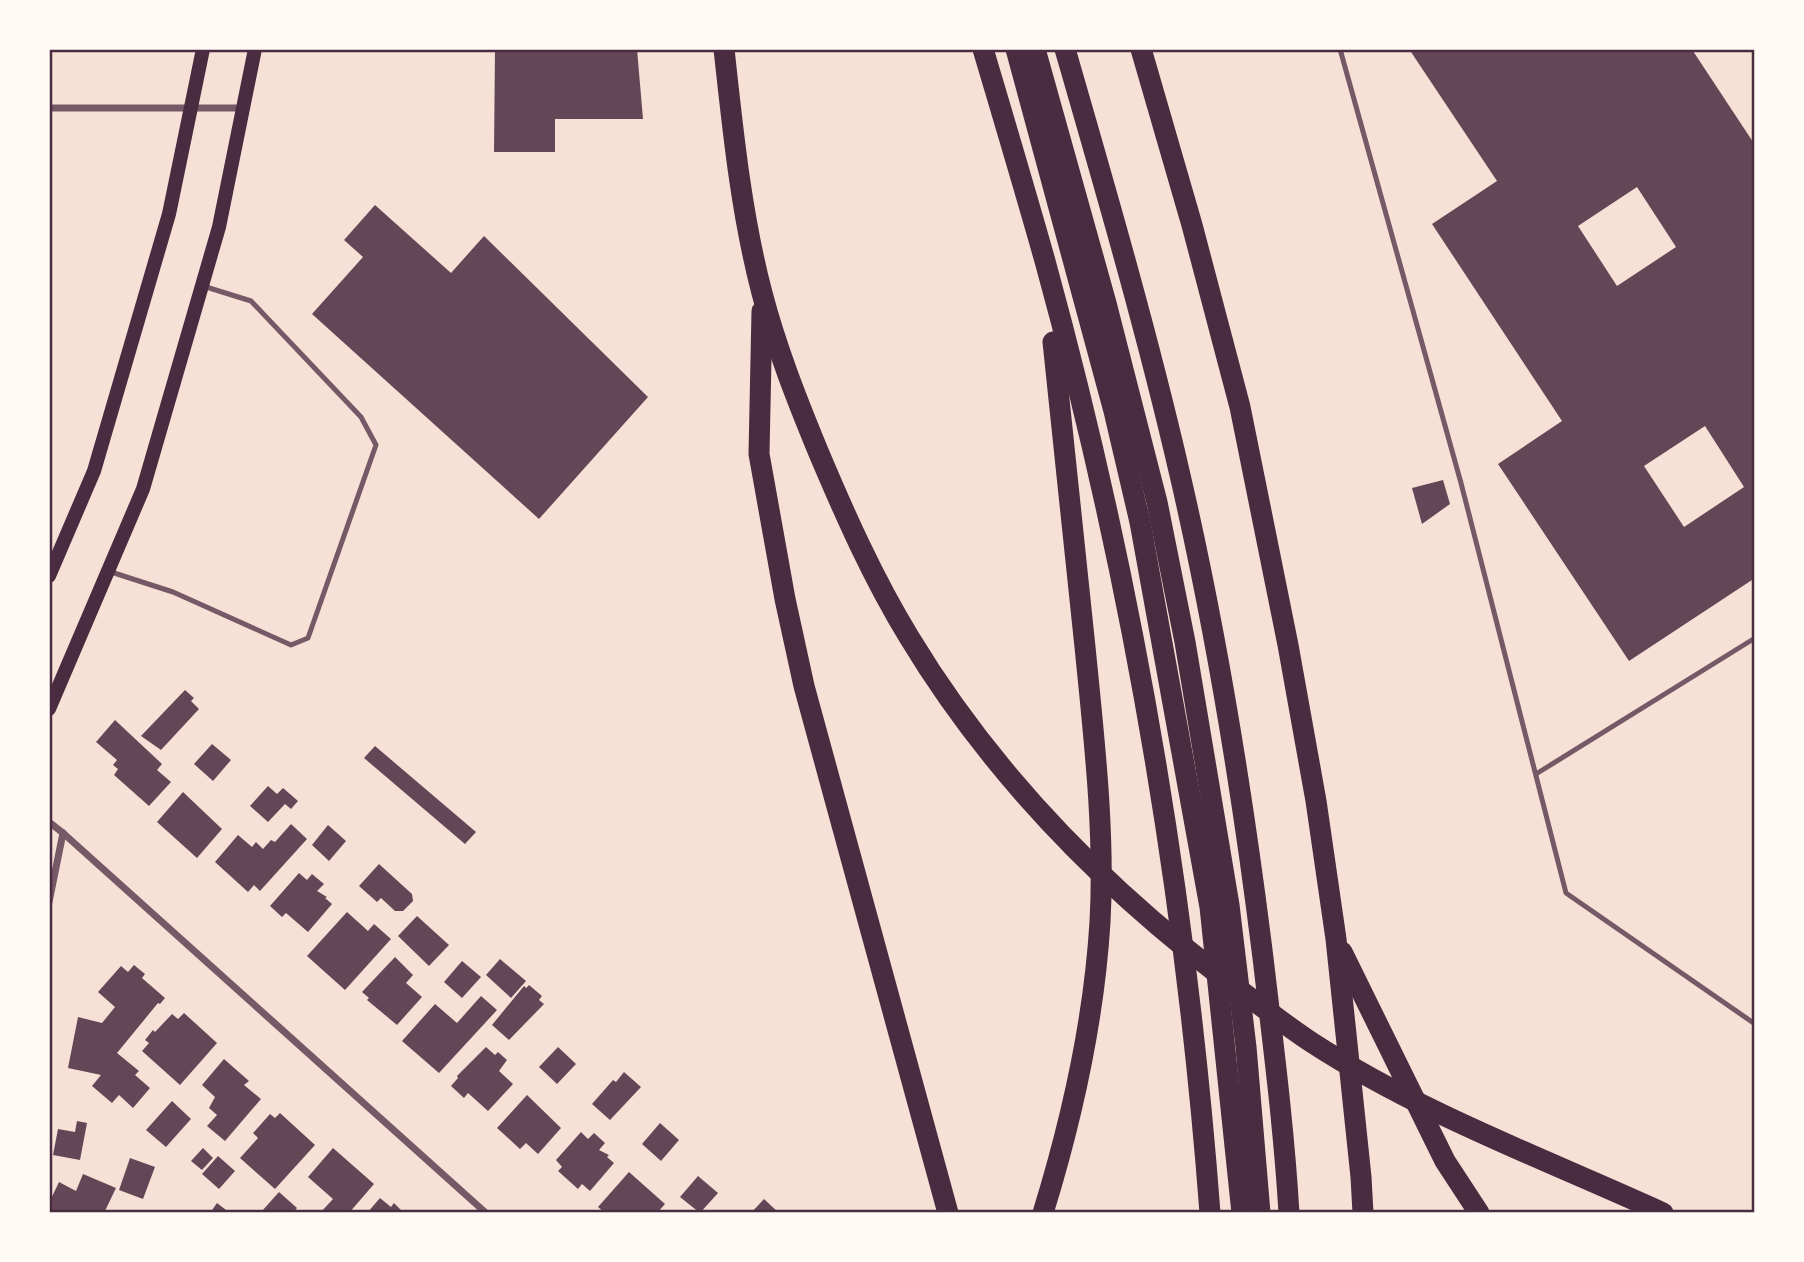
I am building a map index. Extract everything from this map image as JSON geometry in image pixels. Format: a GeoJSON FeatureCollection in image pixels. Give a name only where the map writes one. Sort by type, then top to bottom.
{"type":"FeatureCollection","features":[{"type":"Feature","properties":{"kind":"highway"},"geometry":{"type":"LineString","coordinates":[[724,49],[736,161],[748,230],[762,295],[792,388],[864,557],[909,637],[947,695],[994,757],[1070,843],[1122,895],[1229,983],[1311,1042],[1389,1087],[1663,1213]]}},
{"type":"Feature","properties":{"kind":"highway"},"geometry":{"type":"LineString","coordinates":[[983,49],[1045,263],[1109,528],[1146,713],[1191,1009],[1210,1213]]}},
{"type":"Feature","properties":{"kind":"highway"},"geometry":{"type":"LineString","coordinates":[[1016,49],[1114,411],[1140,522],[1210,907],[1242,1213]]}},
{"type":"Feature","properties":{"kind":"highway"},"geometry":{"type":"LineString","coordinates":[[1035,49],[1106,303],[1157,502],[1185,642],[1229,905],[1246,1046],[1260,1213]]}},
{"type":"Feature","properties":{"kind":"highway"},"geometry":{"type":"LineString","coordinates":[[1065,49],[1158,384],[1210,616],[1235,754],[1255,893],[1279,1086],[1289,1213]]}},
{"type":"Feature","properties":{"kind":"highway"},"geometry":{"type":"LineString","coordinates":[[1141,49],[1192,225],[1240,407],[1288,645],[1316,801],[1336,939],[1363,1213]]}},
{"type":"Feature","properties":{"kind":"highway"},"geometry":{"type":"LineString","coordinates":[[1043,1213],[1069,1119],[1092,1000],[1100,922],[1100,840],[1094,741],[1045,263]]}},
{"type":"Feature","properties":{"kind":"highway"},"geometry":{"type":"LineString","coordinates":[[762,295],[758,454],[785,599],[804,686],[946,1204]]}},
{"type":"Feature","properties":{"kind":"highway"},"geometry":{"type":"LineString","coordinates":[[1336,939],[1445,1161],[1479,1213]]}},
{"type":"Feature","properties":{"kind":"main road"},"geometry":{"type":"LineString","coordinates":[[49,576],[94,471],[169,214],[203,49]]}},
{"type":"Feature","properties":{"kind":"main road"},"geometry":{"type":"LineString","coordinates":[[49,709],[143,489],[219,227],[255,49]]}},
{"type":"Feature","properties":{"kind":"street"},"geometry":{"type":"LineString","coordinates":[[49,108],[244,108]]}},
{"type":"Feature","properties":{"kind":"street"},"geometry":{"type":"LineString","coordinates":[[49,822],[486,1213]]}},
{"type":"Feature","properties":{"kind":"street"},"geometry":{"type":"LineString","coordinates":[[49,902],[63,833]]}},
{"type":"Feature","properties":{"kind":"lane"},"geometry":{"type":"LineString","coordinates":[[1340,49],[1461,483],[1566,893],[1755,1024]]}},
{"type":"Feature","properties":{"kind":"lane"},"geometry":{"type":"LineString","coordinates":[[108,571],[173,592],[291,645],[308,638],[376,445],[361,417],[251,301],[202,285]]}},
{"type":"Feature","properties":{"kind":"lane"},"geometry":{"type":"LineString","coordinates":[[1536,774],[1755,638]]}},
{"type":"Feature","properties":{"kind":"building"},"geometry":{"type":"Polygon","coordinates":[[[495,49],[637,49],[643,119],[555,119],[555,152],[494,152],[495,49]]]}},
{"type":"Feature","properties":{"kind":"building"},"geometry":{"type":"Polygon","coordinates":[[[1409,49],[1695,49],[1693,51],[1755,145],[1755,578],[1629,661],[1498,464],[1562,421],[1432,224],[1497,181],[1409,49]],[[1637,187],[1578,226],[1617,286],[1676,247],[1637,187]],[[1705,426],[1644,466],[1684,527],[1744,487],[1705,426]]]}},
{"type":"Feature","properties":{"kind":"building"},"geometry":{"type":"Polygon","coordinates":[[[375,205],[451,273],[484,236],[648,397],[539,519],[312,314],[363,257],[344,240],[375,205]]]}},
{"type":"Feature","properties":{"kind":"building"},"geometry":{"type":"Polygon","coordinates":[[[1443,480],[1450,504],[1422,524],[1412,488],[1443,480]]]}},
{"type":"Feature","properties":{"kind":"building"},"geometry":{"type":"Polygon","coordinates":[[[185,690],[194,698],[191,701],[199,709],[161,750],[141,736],[185,690]]]}},
{"type":"Feature","properties":{"kind":"building"},"geometry":{"type":"Polygon","coordinates":[[[115,720],[162,764],[157,770],[171,782],[149,806],[114,775],[118,769],[113,765],[117,760],[96,742],[115,720]]]}},
{"type":"Feature","properties":{"kind":"building"},"geometry":{"type":"Polygon","coordinates":[[[212,744],[231,760],[213,781],[194,764],[212,744]]]}},
{"type":"Feature","properties":{"kind":"building"},"geometry":{"type":"Polygon","coordinates":[[[375,746],[476,832],[465,844],[364,758],[375,746]]]}},
{"type":"Feature","properties":{"kind":"building"},"geometry":{"type":"Polygon","coordinates":[[[268,786],[277,794],[283,788],[298,801],[291,809],[285,804],[268,822],[250,806],[268,786]]]}},
{"type":"Feature","properties":{"kind":"building"},"geometry":{"type":"Polygon","coordinates":[[[183,792],[222,829],[197,858],[157,822],[183,792]]]}},
{"type":"Feature","properties":{"kind":"building"},"geometry":{"type":"Polygon","coordinates":[[[291,824],[307,839],[260,891],[254,885],[248,892],[215,862],[238,835],[252,847],[256,842],[263,849],[271,840],[275,842],[291,824]]]}},
{"type":"Feature","properties":{"kind":"building"},"geometry":{"type":"Polygon","coordinates":[[[328,825],[346,841],[329,861],[312,845],[328,825]]]}},
{"type":"Feature","properties":{"kind":"building"},"geometry":{"type":"Polygon","coordinates":[[[379,864],[412,894],[413,901],[403,911],[395,911],[381,898],[377,902],[359,886],[379,864]]]}},
{"type":"Feature","properties":{"kind":"building"},"geometry":{"type":"Polygon","coordinates":[[[299,873],[307,880],[312,874],[324,884],[317,891],[332,904],[308,932],[286,913],[282,917],[270,906],[299,873]]]}},
{"type":"Feature","properties":{"kind":"building"},"geometry":{"type":"Polygon","coordinates":[[[347,912],[368,931],[374,924],[391,939],[345,990],[307,956],[347,912]]]}},
{"type":"Feature","properties":{"kind":"building"},"geometry":{"type":"Polygon","coordinates":[[[417,916],[449,945],[429,966],[398,936],[417,916]]]}},
{"type":"Feature","properties":{"kind":"building"},"geometry":{"type":"Polygon","coordinates":[[[395,957],[413,975],[406,983],[422,997],[397,1025],[367,1000],[369,998],[362,992],[395,957]]]}},
{"type":"Feature","properties":{"kind":"building"},"geometry":{"type":"Polygon","coordinates":[[[500,959],[526,981],[511,998],[486,975],[500,959]]]}},
{"type":"Feature","properties":{"kind":"building"},"geometry":{"type":"Polygon","coordinates":[[[462,961],[481,977],[462,998],[444,982],[462,961]]]}},
{"type":"Feature","properties":{"kind":"building"},"geometry":{"type":"Polygon","coordinates":[[[134,965],[145,974],[142,978],[165,998],[117,1053],[139,1071],[135,1075],[150,1088],[133,1108],[119,1095],[112,1103],[92,1086],[101,1075],[68,1068],[78,1017],[102,1023],[115,1007],[98,992],[121,966],[128,972],[134,965]]]}},
{"type":"Feature","properties":{"kind":"building"},"geometry":{"type":"Polygon","coordinates":[[[529,985],[542,996],[539,1000],[544,1004],[509,1040],[492,1025],[524,986],[526,988],[529,985]]]}},
{"type":"Feature","properties":{"kind":"building"},"geometry":{"type":"Polygon","coordinates":[[[481,996],[497,1010],[439,1073],[402,1041],[435,1004],[457,1023],[481,996]]]}},
{"type":"Feature","properties":{"kind":"building"},"geometry":{"type":"Polygon","coordinates":[[[184,1013],[217,1043],[180,1085],[142,1051],[149,1043],[145,1040],[153,1030],[155,1032],[172,1014],[178,1019],[184,1013]]]}},
{"type":"Feature","properties":{"kind":"building"},"geometry":{"type":"Polygon","coordinates":[[[486,1047],[507,1060],[499,1071],[513,1084],[488,1111],[468,1093],[464,1098],[451,1086],[457,1076],[486,1047]]]}},
{"type":"Feature","properties":{"kind":"building"},"geometry":{"type":"Polygon","coordinates":[[[558,1047],[576,1064],[557,1084],[539,1067],[558,1047]]]}},
{"type":"Feature","properties":{"kind":"building"},"geometry":{"type":"Polygon","coordinates":[[[224,1059],[249,1081],[244,1085],[261,1099],[225,1141],[207,1126],[217,1115],[209,1108],[215,1097],[202,1085],[224,1059]]]}},
{"type":"Feature","properties":{"kind":"building"},"geometry":{"type":"Polygon","coordinates":[[[624,1072],[641,1087],[610,1120],[592,1104],[613,1080],[616,1082],[624,1072]]]}},
{"type":"Feature","properties":{"kind":"building"},"geometry":{"type":"Polygon","coordinates":[[[527,1095],[561,1128],[538,1154],[526,1143],[520,1149],[497,1128],[527,1095]]]}},
{"type":"Feature","properties":{"kind":"building"},"geometry":{"type":"Polygon","coordinates":[[[172,1101],[191,1119],[166,1147],[146,1130],[172,1101]]]}},
{"type":"Feature","properties":{"kind":"building"},"geometry":{"type":"Polygon","coordinates":[[[280,1113],[315,1145],[275,1189],[240,1158],[258,1138],[253,1133],[270,1114],[275,1118],[280,1113]]]}},
{"type":"Feature","properties":{"kind":"building"},"geometry":{"type":"Polygon","coordinates":[[[77,1121],[87,1123],[80,1160],[53,1155],[58,1129],[75,1132],[77,1121]]]}},
{"type":"Feature","properties":{"kind":"building"},"geometry":{"type":"Polygon","coordinates":[[[660,1123],[679,1140],[661,1161],[642,1144],[660,1123]]]}},
{"type":"Feature","properties":{"kind":"building"},"geometry":{"type":"Polygon","coordinates":[[[581,1132],[588,1139],[594,1133],[605,1143],[599,1150],[609,1155],[607,1157],[614,1163],[590,1191],[582,1184],[578,1189],[558,1171],[562,1167],[556,1160],[581,1132]]]}},
{"type":"Feature","properties":{"kind":"building"},"geometry":{"type":"Polygon","coordinates":[[[203,1148],[213,1158],[202,1170],[191,1161],[203,1148]]]}},
{"type":"Feature","properties":{"kind":"building"},"geometry":{"type":"Polygon","coordinates":[[[333,1148],[374,1184],[349,1213],[320,1213],[333,1199],[308,1177],[333,1148]]]}},
{"type":"Feature","properties":{"kind":"building"},"geometry":{"type":"Polygon","coordinates":[[[218,1156],[235,1171],[219,1189],[202,1174],[218,1156]]]}},
{"type":"Feature","properties":{"kind":"building"},"geometry":{"type":"Polygon","coordinates":[[[130,1158],[155,1167],[143,1199],[119,1190],[130,1158]]]}},
{"type":"Feature","properties":{"kind":"building"},"geometry":{"type":"Polygon","coordinates":[[[629,1172],[665,1204],[657,1213],[605,1213],[598,1207],[629,1172]]]}},
{"type":"Feature","properties":{"kind":"building"},"geometry":{"type":"Polygon","coordinates":[[[83,1174],[116,1188],[104,1213],[49,1213],[49,1203],[59,1182],[76,1191],[83,1174]]]}},
{"type":"Feature","properties":{"kind":"building"},"geometry":{"type":"Polygon","coordinates":[[[698,1176],[718,1193],[700,1213],[680,1197],[698,1176]]]}},
{"type":"Feature","properties":{"kind":"building"},"geometry":{"type":"Polygon","coordinates":[[[279,1192],[297,1208],[293,1213],[263,1213],[262,1211],[279,1192]]]}},
{"type":"Feature","properties":{"kind":"building"},"geometry":{"type":"Polygon","coordinates":[[[380,1198],[391,1207],[394,1203],[401,1210],[398,1213],[367,1213],[380,1198]]]}},
{"type":"Feature","properties":{"kind":"building"},"geometry":{"type":"Polygon","coordinates":[[[764,1199],[779,1213],[751,1213],[764,1199]]]}},
{"type":"Feature","properties":{"kind":"building"},"geometry":{"type":"Polygon","coordinates":[[[217,1203],[230,1213],[210,1213],[217,1203]]]}}]}
